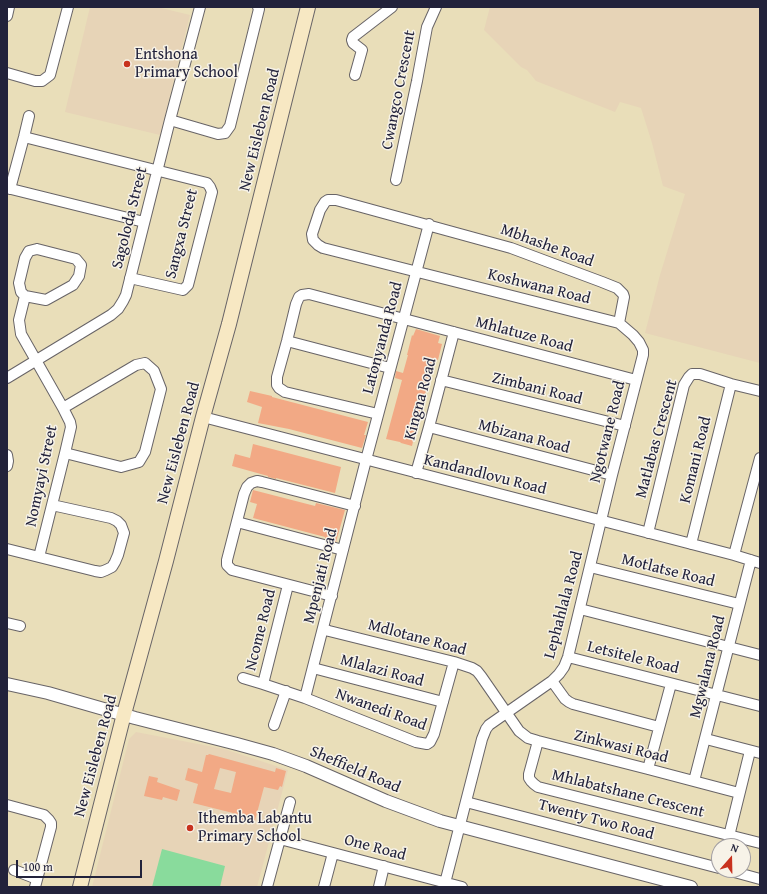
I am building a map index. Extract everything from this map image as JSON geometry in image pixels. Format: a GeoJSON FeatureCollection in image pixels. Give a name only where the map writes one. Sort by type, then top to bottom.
{"type":"FeatureCollection","features":[{"type":"Feature","properties":{"kind":"main road","name":"New Eisleben Road"},"geometry":{"type":"LineString","coordinates":[[80,887],[124,714],[229,324],[308,7]]}},
{"type":"Feature","properties":{"kind":"street"},"geometry":{"type":"LineString","coordinates":[[7,16],[9,7]]}},
{"type":"Feature","properties":{"kind":"street"},"geometry":{"type":"LineString","coordinates":[[7,73],[35,81],[42,81],[50,75],[68,7]]}},
{"type":"Feature","properties":{"kind":"street","name":"Sagoloda Street"},"geometry":{"type":"LineString","coordinates":[[7,378],[106,319],[118,309],[126,295],[200,7]]}},
{"type":"Feature","properties":{"kind":"street"},"geometry":{"type":"LineString","coordinates":[[170,120],[218,134],[225,133],[230,126],[258,7]]}},
{"type":"Feature","properties":{"kind":"street"},"geometry":{"type":"LineString","coordinates":[[356,76],[362,50],[354,43],[352,40],[353,38],[392,7]]}},
{"type":"Feature","properties":{"kind":"street","name":"Cwangco Crescent"},"geometry":{"type":"LineString","coordinates":[[396,180],[427,27],[436,7]]}},
{"type":"Feature","properties":{"kind":"street"},"geometry":{"type":"LineString","coordinates":[[29,116],[8,188],[144,222]]}},
{"type":"Feature","properties":{"kind":"street"},"geometry":{"type":"LineString","coordinates":[[24,137],[158,170]]}},
{"type":"Feature","properties":{"kind":"street","name":"Sangxa Street"},"geometry":{"type":"LineString","coordinates":[[130,278],[183,290],[188,285],[212,192],[207,183],[158,170]]}},
{"type":"Feature","properties":{"kind":"street","name":"Koshwana Road"},"geometry":{"type":"LineString","coordinates":[[429,224],[336,200],[328,200],[323,204],[320,210],[312,234],[313,240],[323,248],[619,323],[633,335],[643,350]]}},
{"type":"Feature","properties":{"kind":"street","name":"Latonyanda Road"},"geometry":{"type":"LineString","coordinates":[[366,460],[429,224]]}},
{"type":"Feature","properties":{"kind":"street","name":"Mbhashe Road"},"geometry":{"type":"LineString","coordinates":[[429,224],[511,248],[617,288],[624,294],[619,323]]}},
{"type":"Feature","properties":{"kind":"street"},"geometry":{"type":"LineString","coordinates":[[37,249],[76,258],[80,265],[79,276],[73,285],[46,300],[25,296],[21,292],[19,283],[25,258],[30,251],[37,249]]}},
{"type":"Feature","properties":{"kind":"street","name":"Mhlatuze Road"},"geometry":{"type":"LineString","coordinates":[[287,341],[296,304],[299,297],[306,294],[636,380]]}},
{"type":"Feature","properties":{"kind":"street","name":"Nomyayi Street"},"geometry":{"type":"LineString","coordinates":[[25,296],[19,320],[21,334],[63,408],[71,427],[39,558]]}},
{"type":"Feature","properties":{"kind":"street","name":"Kingna Road"},"geometry":{"type":"LineString","coordinates":[[416,473],[454,332]]}},
{"type":"Feature","properties":{"kind":"street"},"geometry":{"type":"LineString","coordinates":[[378,414],[285,392],[278,385],[277,377],[287,341],[390,368]]}},
{"type":"Feature","properties":{"kind":"street","name":"Ngotwane Road"},"geometry":{"type":"LineString","coordinates":[[601,521],[643,350]]}},
{"type":"Feature","properties":{"kind":"street"},"geometry":{"type":"LineString","coordinates":[[63,408],[136,365],[145,363],[154,371],[161,389],[145,452],[139,462],[121,467],[65,453]]}},
{"type":"Feature","properties":{"kind":"street","name":"Matlabas Crescent"},"geometry":{"type":"LineString","coordinates":[[648,533],[686,381],[689,377],[692,374],[696,374],[731,384],[760,390]]}},
{"type":"Feature","properties":{"kind":"street","name":"Zimbani Road"},"geometry":{"type":"LineString","coordinates":[[441,380],[625,426]]}},
{"type":"Feature","properties":{"kind":"street","name":"Komani Road"},"geometry":{"type":"LineString","coordinates":[[691,544],[731,384]]}},
{"type":"Feature","properties":{"kind":"street","name":"Kandandlovu Road"},"geometry":{"type":"LineString","coordinates":[[203,417],[755,561]]}},
{"type":"Feature","properties":{"kind":"street","name":"Mbizana Road"},"geometry":{"type":"LineString","coordinates":[[429,427],[612,475]]}},
{"type":"Feature","properties":{"kind":"street"},"geometry":{"type":"LineString","coordinates":[[7,455],[7,466]]}},
{"type":"Feature","properties":{"kind":"street"},"geometry":{"type":"LineString","coordinates":[[734,555],[760,458]]}},
{"type":"Feature","properties":{"kind":"street","name":"Mpenjati Road"},"geometry":{"type":"LineString","coordinates":[[305,698],[366,460]]}},
{"type":"Feature","properties":{"kind":"street"},"geometry":{"type":"LineString","coordinates":[[332,596],[232,570],[227,564],[227,560],[244,494],[247,487],[251,483],[257,481],[354,506]]}},
{"type":"Feature","properties":{"kind":"street"},"geometry":{"type":"LineString","coordinates":[[7,549],[95,571],[101,572],[112,567],[123,538],[124,533],[121,525],[111,518],[52,505]]}},
{"type":"Feature","properties":{"kind":"street","name":"Lephahlala Road"},"geometry":{"type":"LineString","coordinates":[[445,885],[484,733],[489,725],[552,681],[564,667],[568,657],[601,521]]}},
{"type":"Feature","properties":{"kind":"street"},"geometry":{"type":"LineString","coordinates":[[237,522],[344,550]]}},
{"type":"Feature","properties":{"kind":"street","name":"Mgwalana Road"},"geometry":{"type":"LineString","coordinates":[[694,781],[706,739],[739,604],[755,561]]}},
{"type":"Feature","properties":{"kind":"street","name":"Motlatse Road"},"geometry":{"type":"LineString","coordinates":[[590,567],[739,604]]}},
{"type":"Feature","properties":{"kind":"street","name":"Ncome Road"},"geometry":{"type":"LineString","coordinates":[[263,684],[288,585]]}},
{"type":"Feature","properties":{"kind":"street"},"geometry":{"type":"LineString","coordinates":[[580,609],[760,655]]}},
{"type":"Feature","properties":{"kind":"street"},"geometry":{"type":"LineString","coordinates":[[7,623],[20,626]]}},
{"type":"Feature","properties":{"kind":"street","name":"Mdlotane Road"},"geometry":{"type":"LineString","coordinates":[[323,629],[466,666],[477,672],[506,713]]}},
{"type":"Feature","properties":{"kind":"street","name":"Letsitele Road"},"geometry":{"type":"LineString","coordinates":[[568,657],[760,706]]}},
{"type":"Feature","properties":{"kind":"street","name":"Nwanedi Road"},"geometry":{"type":"LineString","coordinates":[[243,678],[286,691],[416,742],[427,744],[432,739],[434,734],[454,662]]}},
{"type":"Feature","properties":{"kind":"street","name":"Mlalazi Road"},"geometry":{"type":"LineString","coordinates":[[313,668],[443,702]]}},
{"type":"Feature","properties":{"kind":"street"},"geometry":{"type":"LineString","coordinates":[[552,681],[565,699],[573,704],[659,727]]}},
{"type":"Feature","properties":{"kind":"street","name":"Sheffield Road"},"geometry":{"type":"LineString","coordinates":[[7,684],[273,754],[306,766],[386,801],[440,821],[691,887]]}},
{"type":"Feature","properties":{"kind":"street"},"geometry":{"type":"LineString","coordinates":[[648,769],[671,684]]}},
{"type":"Feature","properties":{"kind":"street"},"geometry":{"type":"LineString","coordinates":[[274,725],[286,691]]}},
{"type":"Feature","properties":{"kind":"street","name":"Zinkwasi Road"},"geometry":{"type":"LineString","coordinates":[[506,713],[519,730],[528,738],[739,793]]}},
{"type":"Feature","properties":{"kind":"street"},"geometry":{"type":"LineString","coordinates":[[706,739],[760,753]]}},
{"type":"Feature","properties":{"kind":"street","name":"Mhlabatshane Crescent"},"geometry":{"type":"LineString","coordinates":[[538,741],[529,774],[531,781],[538,787],[760,843]]}},
{"type":"Feature","properties":{"kind":"street"},"geometry":{"type":"LineString","coordinates":[[729,836],[750,750]]}},
{"type":"Feature","properties":{"kind":"street"},"geometry":{"type":"LineString","coordinates":[[267,887],[290,802]]}},
{"type":"Feature","properties":{"kind":"street","name":"Twenty Two Road"},"geometry":{"type":"LineString","coordinates":[[466,802],[711,866]]}},
{"type":"Feature","properties":{"kind":"street"},"geometry":{"type":"LineString","coordinates":[[7,805],[44,816],[50,820],[51,827],[36,883],[14,870]]}},
{"type":"Feature","properties":{"kind":"street","name":"One Road"},"geometry":{"type":"LineString","coordinates":[[280,839],[384,866],[445,885],[462,887]]}},
{"type":"Feature","properties":{"kind":"street"},"geometry":{"type":"LineString","coordinates":[[324,887],[333,853]]}},
{"type":"Feature","properties":{"kind":"street"},"geometry":{"type":"LineString","coordinates":[[379,887],[384,866]]}},
{"type":"Feature","properties":{"kind":"shaded area","name":"Entshona Primary School"},"geometry":{"type":"Polygon","coordinates":[[[90,7],[157,7],[190,15],[160,135],[65,112],[90,7]]]}},
{"type":"Feature","properties":{"kind":"shaded area"},"geometry":{"type":"Polygon","coordinates":[[[490,7],[760,7],[760,363],[645,333],[660,275],[685,194],[663,186],[641,108],[620,102],[615,112],[536,81],[527,70],[521,67],[484,30],[490,7]]]}},
{"type":"Feature","properties":{"kind":"shaded area","name":"Ithemba Labantu Primary School"},"geometry":{"type":"Polygon","coordinates":[[[136,732],[224,749],[288,770],[257,887],[92,887],[129,739],[136,732]]]}},
{"type":"Feature","properties":{"kind":"green space"},"geometry":{"type":"Polygon","coordinates":[[[162,849],[225,866],[220,887],[152,887],[162,849]]]}},
{"type":"Feature","properties":{"kind":"building"},"geometry":{"type":"Polygon","coordinates":[[[416,329],[440,336],[438,343],[442,344],[438,360],[435,359],[426,388],[412,446],[386,439],[402,380],[395,378],[396,371],[403,373],[412,335],[413,336],[416,329]]]}},
{"type":"Feature","properties":{"kind":"building"},"geometry":{"type":"Polygon","coordinates":[[[250,391],[368,422],[362,448],[289,429],[258,423],[262,407],[247,402],[250,391]]]}},
{"type":"Feature","properties":{"kind":"building"},"geometry":{"type":"Polygon","coordinates":[[[253,444],[341,467],[335,493],[268,477],[232,466],[235,454],[250,458],[253,444]]]}},
{"type":"Feature","properties":{"kind":"building"},"geometry":{"type":"Polygon","coordinates":[[[253,490],[315,506],[316,503],[345,510],[336,542],[325,539],[325,537],[253,518],[257,504],[250,502],[253,490]]]}},
{"type":"Feature","properties":{"kind":"building"},"geometry":{"type":"Polygon","coordinates":[[[209,754],[275,772],[276,768],[286,771],[282,787],[280,786],[278,790],[264,787],[254,824],[236,819],[237,814],[193,803],[198,784],[185,780],[188,768],[202,772],[206,755],[209,754]],[[220,768],[214,789],[231,793],[236,772],[220,768]]]}},
{"type":"Feature","properties":{"kind":"building"},"geometry":{"type":"Polygon","coordinates":[[[149,776],[158,778],[157,782],[180,790],[177,801],[163,797],[162,800],[144,796],[149,776]]]}},
{"type":"Feature","properties":{"kind":"place","name":"Entshona Primary School"},"geometry":{"type":"Point","coordinates":[127,64]}},
{"type":"Feature","properties":{"kind":"place","name":"Ithemba Labantu Primary School"},"geometry":{"type":"Point","coordinates":[190,828]}}]}
